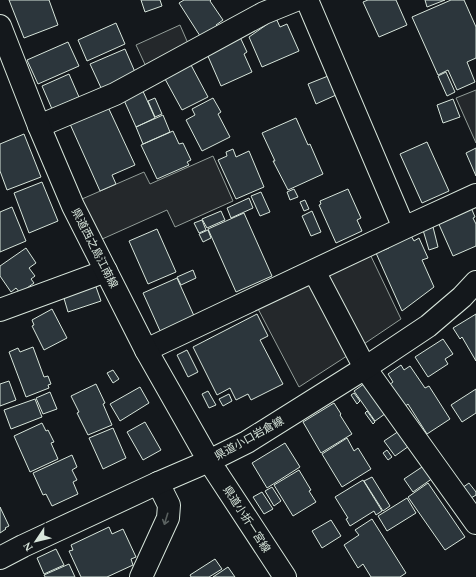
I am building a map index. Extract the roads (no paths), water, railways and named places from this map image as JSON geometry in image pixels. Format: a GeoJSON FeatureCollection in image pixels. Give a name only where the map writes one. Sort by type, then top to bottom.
{"type":"FeatureCollection","features":[{"type":"Feature","properties":{"kind":"street"},"geometry":{"type":"LineString","coordinates":[[39,126],[115,94],[260,7],[296,0]]}},
{"type":"Feature","properties":{"kind":"street"},"geometry":{"type":"LineString","coordinates":[[306,0],[404,228]]}},
{"type":"Feature","properties":{"kind":"street","name":"県道西之島江南線"},"geometry":{"type":"LineString","coordinates":[[0,26],[39,126],[74,206],[146,350],[209,461]]}},
{"type":"Feature","properties":{"kind":"street"},"geometry":{"type":"LineString","coordinates":[[146,350],[476,194]]}},
{"type":"Feature","properties":{"kind":"street"},"geometry":{"type":"LineString","coordinates":[[0,310],[106,271]]}},
{"type":"Feature","properties":{"kind":"street"},"geometry":{"type":"LineString","coordinates":[[314,271],[365,368],[476,524]]}},
{"type":"Feature","properties":{"kind":"street","name":"県道小口岩倉線"},"geometry":{"type":"LineString","coordinates":[[0,558],[247,442],[365,368],[428,326],[462,297],[476,282]]}},
{"type":"Feature","properties":{"kind":"street","name":"県道小折一宮線"},"geometry":{"type":"LineString","coordinates":[[209,461],[285,577]]}},
{"type":"Feature","properties":{"kind":"street"},"geometry":{"type":"LineString","coordinates":[[141,577],[168,518],[169,505],[158,483]]}}]}
